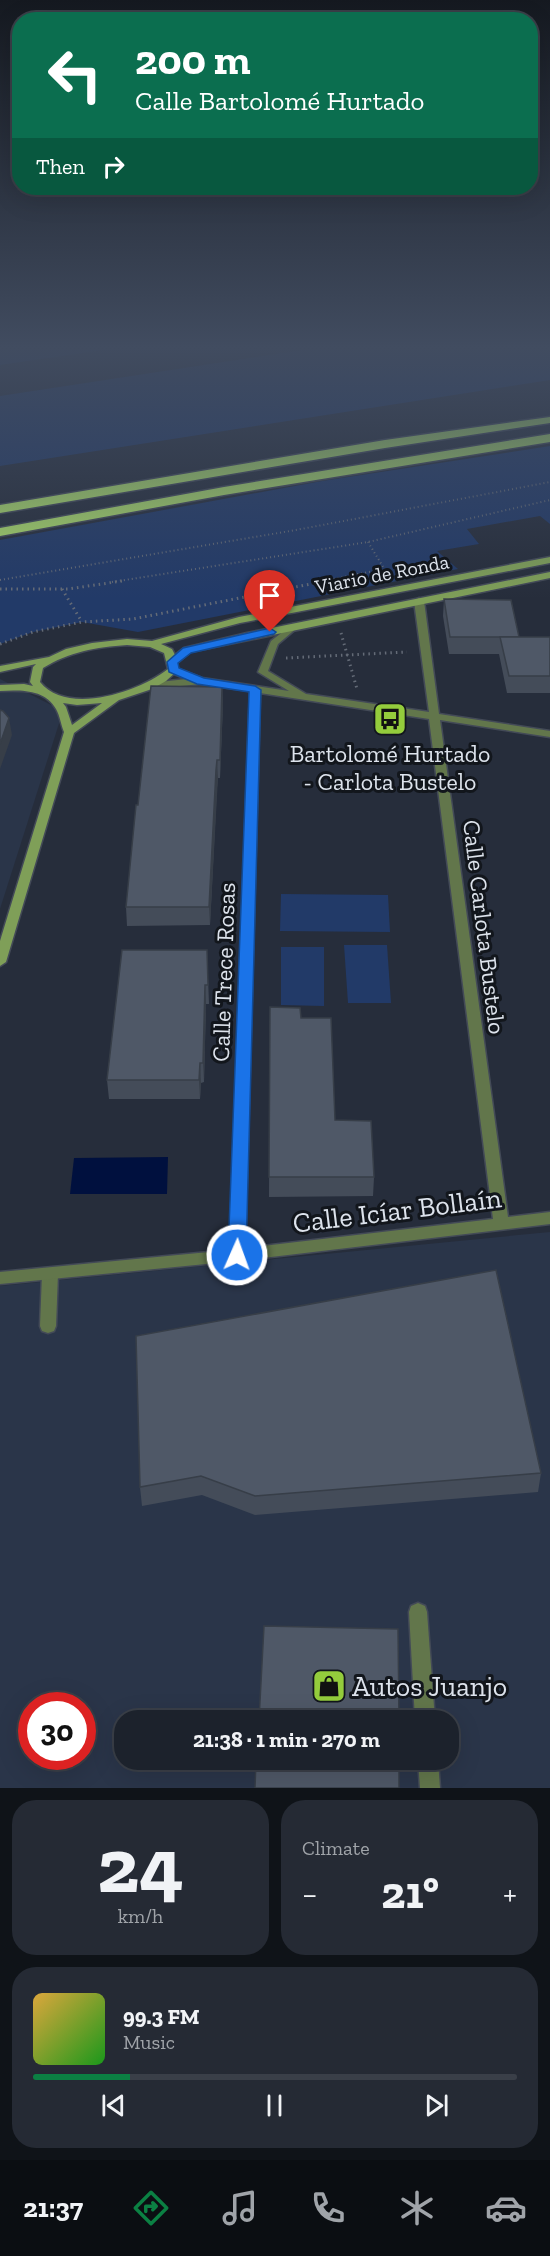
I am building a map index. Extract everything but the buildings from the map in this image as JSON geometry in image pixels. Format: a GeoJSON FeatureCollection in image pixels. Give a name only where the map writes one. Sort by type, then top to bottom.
{"type":"FeatureCollection","features":[{"type":"Feature","properties":{"kind":"highway"},"geometry":{"type":"LineString","coordinates":[[0,510],[466,432]]}},
{"type":"Feature","properties":{"kind":"highway"},"geometry":{"type":"LineString","coordinates":[[0,532],[224,490],[550,438]]}},
{"type":"Feature","properties":{"kind":"main road","name":"Viario de Ronda"},"geometry":{"type":"LineString","coordinates":[[53,657],[98,643],[152,644],[239,620],[550,560]]}},
{"type":"Feature","properties":{"kind":"main road","name":"Viario de Ronda"},"geometry":{"type":"LineString","coordinates":[[115,699],[164,679],[187,650],[550,576]]}},
{"type":"Feature","properties":{"kind":"main road"},"geometry":{"type":"LineString","coordinates":[[152,644],[169,651],[173,666]]}},
{"type":"Feature","properties":{"kind":"main road"},"geometry":{"type":"LineString","coordinates":[[0,669],[53,657]]}},
{"type":"Feature","properties":{"kind":"main road"},"geometry":{"type":"LineString","coordinates":[[0,962],[69,732],[61,707],[35,682],[38,667],[53,657]]}},
{"type":"Feature","properties":{"kind":"main road"},"geometry":{"type":"LineString","coordinates":[[0,688],[24,687],[46,694],[87,701],[115,699]]}},
{"type":"Feature","properties":{"kind":"main road"},"geometry":{"type":"LineString","coordinates":[[69,732],[115,699]]}},
{"type":"Feature","properties":{"kind":"street","name":"Calle Carlota Bustelo"},"geometry":{"type":"LineString","coordinates":[[419,601],[501,1223]]}},
{"type":"Feature","properties":{"kind":"street"},"geometry":{"type":"LineString","coordinates":[[293,627],[274,643],[263,672],[307,697]]}},
{"type":"Feature","properties":{"kind":"street"},"geometry":{"type":"LineString","coordinates":[[173,666],[201,681]]}},
{"type":"Feature","properties":{"kind":"street"},"geometry":{"type":"LineString","coordinates":[[150,686],[201,681],[550,734]]}},
{"type":"Feature","properties":{"kind":"street","name":"Calle Trece Rosas"},"geometry":{"type":"LineString","coordinates":[[237,1255],[255,690]]}},
{"type":"Feature","properties":{"kind":"street","name":"Calle Icíar Bollaín"},"geometry":{"type":"LineString","coordinates":[[0,1278],[237,1255],[550,1218]]}},
{"type":"Feature","properties":{"kind":"street"},"geometry":{"type":"LineString","coordinates":[[48,1326],[50,1274]]}},
{"type":"Feature","properties":{"kind":"street"},"geometry":{"type":"LineString","coordinates":[[418,1612],[425,1710]]}},
{"type":"Feature","properties":{"kind":"street"},"geometry":{"type":"LineString","coordinates":[[429,1770],[430,1788]]}},
{"type":"Feature","properties":{"kind":"path"},"geometry":{"type":"LineString","coordinates":[[0,580],[204,547],[550,482]]}},
{"type":"Feature","properties":{"kind":"path"},"geometry":{"type":"LineString","coordinates":[[0,590],[62,589],[368,542],[550,500]]}},
{"type":"Feature","properties":{"kind":"path"},"geometry":{"type":"LineString","coordinates":[[368,542],[396,590]]}},
{"type":"Feature","properties":{"kind":"path"},"geometry":{"type":"LineString","coordinates":[[0,644],[33,632],[82,622],[133,619],[384,569]]}},
{"type":"Feature","properties":{"kind":"path"},"geometry":{"type":"LineString","coordinates":[[62,589],[82,622]]}},
{"type":"Feature","properties":{"kind":"path"},"geometry":{"type":"LineString","coordinates":[[336,618],[362,705]]}},
{"type":"Feature","properties":{"kind":"path"},"geometry":{"type":"LineString","coordinates":[[267,659],[426,651]]}},
{"type":"Feature","properties":{"kind":"shaded area"},"geometry":{"type":"Polygon","coordinates":[[[0,432],[215,432],[0,466],[0,432]]]}},
{"type":"Feature","properties":{"kind":"shaded area"},"geometry":{"type":"Polygon","coordinates":[[[550,446],[550,524],[540,516],[467,529],[479,544],[437,551],[458,569],[138,632],[82,622],[33,632],[0,644],[0,540],[322,481],[550,446]]]}},
{"type":"Feature","properties":{"kind":"shaded area"},"geometry":{"type":"Polygon","coordinates":[[[0,679],[63,711],[0,909],[0,679]]]}},
{"type":"Feature","properties":{"kind":"shaded area"},"geometry":{"type":"Polygon","coordinates":[[[281,894],[388,895],[390,932],[280,931],[281,894]]]}},
{"type":"Feature","properties":{"kind":"shaded area"},"geometry":{"type":"Polygon","coordinates":[[[344,945],[387,945],[391,1003],[348,1003],[344,945]]]}},
{"type":"Feature","properties":{"kind":"shaded area"},"geometry":{"type":"Polygon","coordinates":[[[281,947],[324,947],[324,1006],[281,1005],[281,947]]]}},
{"type":"Feature","properties":{"kind":"shaded area"},"geometry":{"type":"Polygon","coordinates":[[[168,1157],[167,1194],[70,1194],[74,1158],[168,1157]]]}},
{"type":"Feature","properties":{"kind":"shaded area"},"geometry":{"type":"Polygon","coordinates":[[[550,1232],[550,1788],[0,1788],[0,1286],[550,1232]]]}},
{"type":"Feature","properties":{"kind":"place","name":"Bartolomé Hurtado - Carlota Bustelo"},"geometry":{"type":"Point","coordinates":[390,719]}},
{"type":"Feature","properties":{"kind":"place","name":"Autos Juanjo"},"geometry":{"type":"Point","coordinates":[329,1686]}},
{"type":"Feature","properties":{"kind":"route"},"geometry":{"type":"LineString","coordinates":[[237,1255],[255,690],[201,681],[173,670],[172,662],[187,650],[270,632]]}}]}
